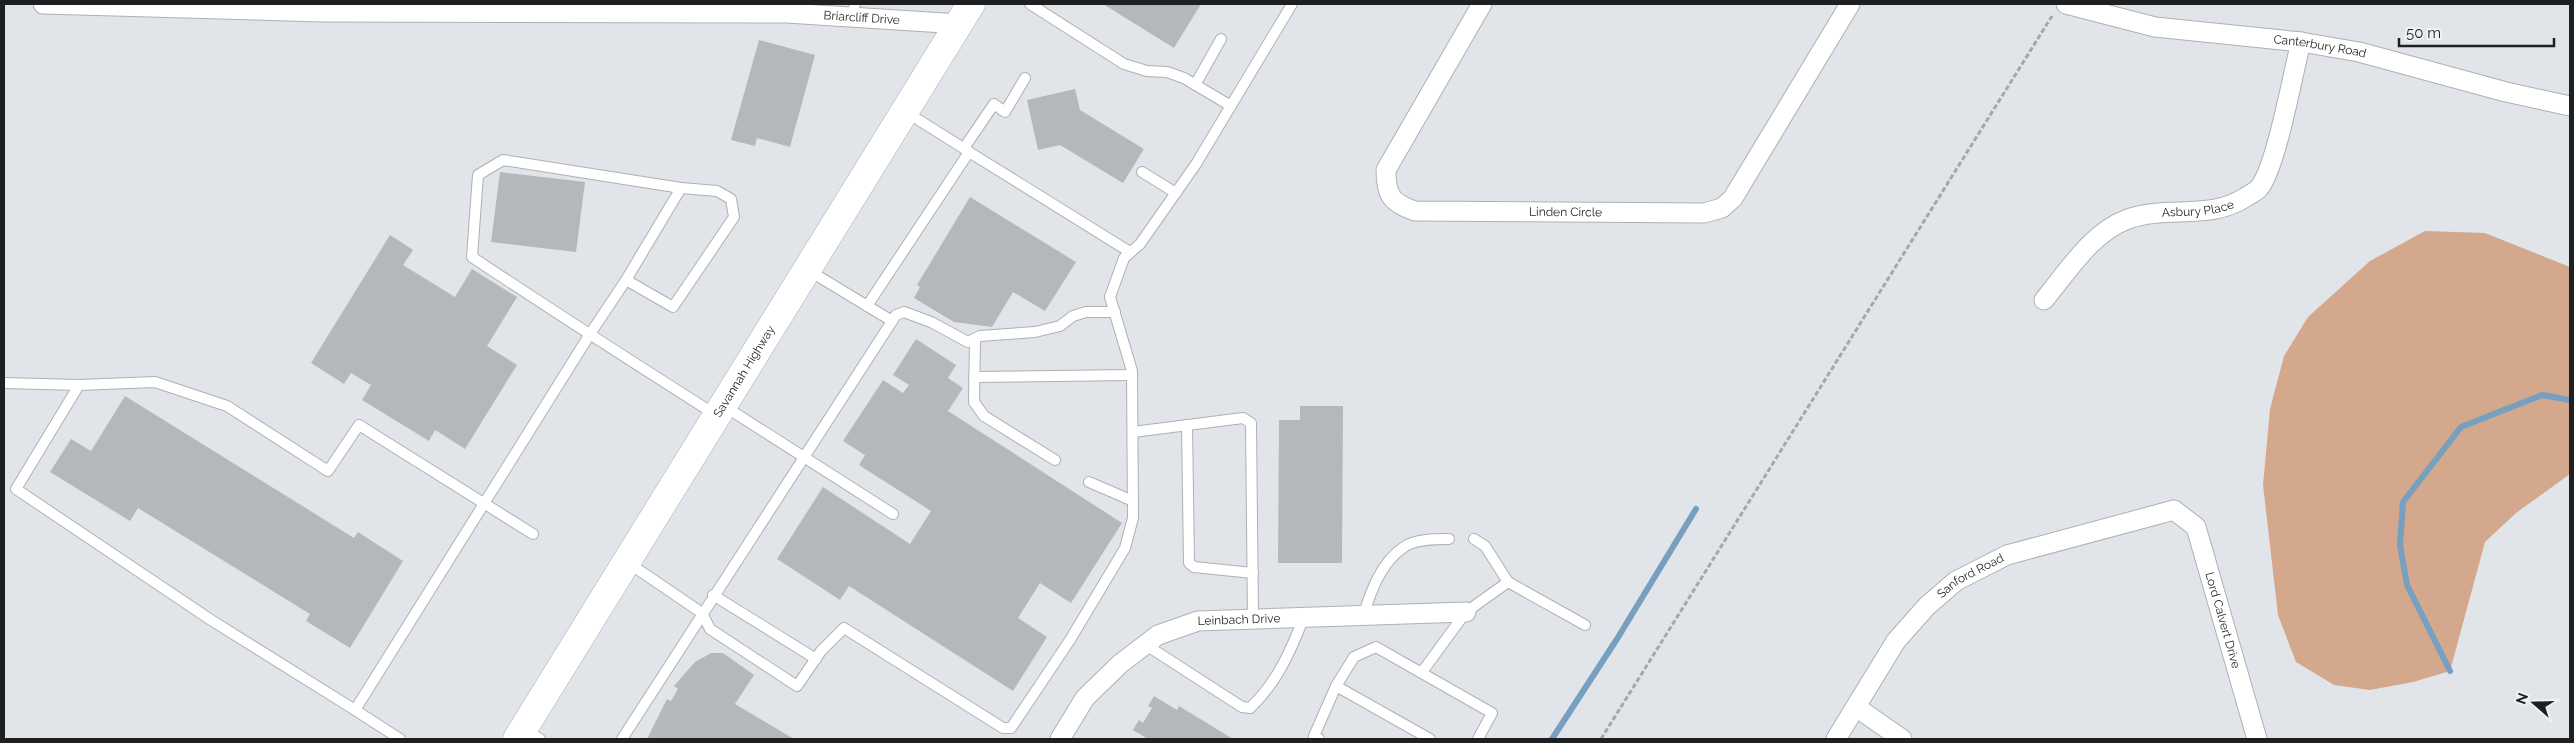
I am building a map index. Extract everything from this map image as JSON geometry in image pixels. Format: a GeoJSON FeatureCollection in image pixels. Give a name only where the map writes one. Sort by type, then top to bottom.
{"type":"FeatureCollection","features":[{"type":"Feature","properties":{"kind":"highway","name":"Savannah Highway"},"geometry":{"type":"LineString","coordinates":[[527,736],[626,562],[966,14]]}},
{"type":"Feature","properties":{"kind":"street","name":"Briarcliff Drive"},"geometry":{"type":"LineString","coordinates":[[43,4],[322,12],[789,8],[966,14]]}},
{"type":"Feature","properties":{"kind":"street","name":"Linden Circle"},"geometry":{"type":"LineString","coordinates":[[1482,4],[1386,170],[1386,186],[1391,198],[1400,206],[1415,211],[1704,213],[1722,208],[1733,198],[1850,4]]}},
{"type":"Feature","properties":{"kind":"street","name":"Canterbury Road"},"geometry":{"type":"LineString","coordinates":[[2060,8],[2155,27],[2301,42],[2359,52],[2506,92],[2570,106]]}},
{"type":"Feature","properties":{"kind":"street","name":"Asbury Place"},"geometry":{"type":"LineString","coordinates":[[2044,300],[2100,234],[2127,219],[2158,212],[2213,212],[2240,201],[2259,188],[2270,167],[2301,42]]}},
{"type":"Feature","properties":{"kind":"street","name":"Sanford Road"},"geometry":{"type":"LineString","coordinates":[[1836,739],[1896,641],[1927,606],[1956,581],[2007,555],[2174,510]]}},
{"type":"Feature","properties":{"kind":"street","name":"Lord Calvert Drive"},"geometry":{"type":"LineString","coordinates":[[2174,510],[2196,527],[2257,739]]}},
{"type":"Feature","properties":{"kind":"street","name":"Leinbach Drive"},"geometry":{"type":"LineString","coordinates":[[1064,738],[1086,698],[1120,664],[1158,635],[1198,620],[1466,612]]}},
{"type":"Feature","properties":{"kind":"street"},"geometry":{"type":"LineString","coordinates":[[1856,707],[1902,739]]}},
{"type":"Feature","properties":{"kind":"lane"},"geometry":{"type":"LineString","coordinates":[[1030,4],[1124,64],[1147,71],[1168,72],[1231,106]]}},
{"type":"Feature","properties":{"kind":"lane"},"geometry":{"type":"LineString","coordinates":[[626,562],[702,613],[710,629],[797,686],[816,659],[844,628],[1003,728],[1011,728],[1070,640],[1125,548],[1133,518],[1132,374],[1123,335],[1110,297],[1124,258],[1140,244],[1176,193],[1292,4]]}},
{"type":"Feature","properties":{"kind":"lane"},"geometry":{"type":"LineString","coordinates":[[1195,85],[1221,39]]}},
{"type":"Feature","properties":{"kind":"lane"},"geometry":{"type":"LineString","coordinates":[[867,306],[967,150],[994,104],[1005,112],[1025,78]]}},
{"type":"Feature","properties":{"kind":"lane"},"geometry":{"type":"LineString","coordinates":[[905,112],[1130,252]]}},
{"type":"Feature","properties":{"kind":"lane"},"geometry":{"type":"LineString","coordinates":[[626,280],[673,307],[734,217],[731,199],[718,191],[681,188],[503,160],[478,175],[472,257],[590,334],[803,458],[893,514]]}},
{"type":"Feature","properties":{"kind":"lane"},"geometry":{"type":"LineString","coordinates":[[1142,172],[1176,193]]}},
{"type":"Feature","properties":{"kind":"lane"},"geometry":{"type":"LineString","coordinates":[[355,710],[484,502],[626,280],[681,188]]}},
{"type":"Feature","properties":{"kind":"lane"},"geometry":{"type":"LineString","coordinates":[[808,269],[892,321]]}},
{"type":"Feature","properties":{"kind":"lane"},"geometry":{"type":"LineString","coordinates":[[622,739],[713,595],[896,315],[904,312],[931,322],[968,342],[980,336],[1034,332],[1060,326],[1073,316],[1086,312],[1115,312]]}},
{"type":"Feature","properties":{"kind":"lane"},"geometry":{"type":"LineString","coordinates":[[975,339],[974,402],[984,416],[1055,460]]}},
{"type":"Feature","properties":{"kind":"lane"},"geometry":{"type":"LineString","coordinates":[[974,376],[1132,374]]}},
{"type":"Feature","properties":{"kind":"lane"},"geometry":{"type":"LineString","coordinates":[[4,384],[79,385],[155,382],[227,406],[328,470],[358,426],[533,534]]}},
{"type":"Feature","properties":{"kind":"lane"},"geometry":{"type":"LineString","coordinates":[[79,385],[16,489],[212,620],[400,739]]}},
{"type":"Feature","properties":{"kind":"lane"},"geometry":{"type":"LineString","coordinates":[[1133,432],[1243,418],[1251,423],[1253,619]]}},
{"type":"Feature","properties":{"kind":"lane"},"geometry":{"type":"LineString","coordinates":[[1187,424],[1189,563],[1194,567],[1253,573]]}},
{"type":"Feature","properties":{"kind":"lane"},"geometry":{"type":"LineString","coordinates":[[1088,482],[1133,501]]}},
{"type":"Feature","properties":{"kind":"lane"},"geometry":{"type":"LineString","coordinates":[[1363,616],[1370,592],[1384,566],[1404,546],[1429,540],[1449,538]]}},
{"type":"Feature","properties":{"kind":"lane"},"geometry":{"type":"LineString","coordinates":[[1474,539],[1484,546],[1508,582],[1585,625]]}},
{"type":"Feature","properties":{"kind":"lane"},"geometry":{"type":"LineString","coordinates":[[1422,672],[1466,612],[1508,582]]}},
{"type":"Feature","properties":{"kind":"lane"},"geometry":{"type":"LineString","coordinates":[[713,595],[816,659]]}},
{"type":"Feature","properties":{"kind":"lane"},"geometry":{"type":"LineString","coordinates":[[1146,645],[1242,707],[1250,708],[1259,699],[1287,660],[1304,617]]}},
{"type":"Feature","properties":{"kind":"lane"},"geometry":{"type":"LineString","coordinates":[[1319,739],[1314,736],[1336,686],[1354,657],[1376,647],[1492,713],[1478,739]]}},
{"type":"Feature","properties":{"kind":"lane"},"geometry":{"type":"LineString","coordinates":[[1336,686],[1430,739]]}},
{"type":"Feature","properties":{"kind":"path"},"geometry":{"type":"LineString","coordinates":[[1602,739],[2060,8]]}},
{"type":"Feature","properties":{"kind":"shaded area"},"geometry":{"type":"Polygon","coordinates":[[[2425,231],[2485,233],[2570,267],[2570,474],[2516,513],[2485,542],[2450,671],[2413,682],[2370,690],[2334,685],[2296,662],[2278,615],[2263,485],[2270,409],[2284,356],[2308,317],[2370,261],[2425,231]]]}},
{"type":"Feature","properties":{"kind":"building"},"geometry":{"type":"Polygon","coordinates":[[[1103,4],[1201,4],[1174,48],[1103,4]]]}},
{"type":"Feature","properties":{"kind":"building"},"geometry":{"type":"Polygon","coordinates":[[[759,40],[815,55],[790,147],[757,138],[755,146],[731,140],[759,40]]]}},
{"type":"Feature","properties":{"kind":"building"},"geometry":{"type":"Polygon","coordinates":[[[1075,89],[1080,110],[1144,149],[1123,183],[1060,145],[1038,150],[1027,100],[1075,89]]]}},
{"type":"Feature","properties":{"kind":"building"},"geometry":{"type":"Polygon","coordinates":[[[500,172],[585,182],[576,252],[491,242],[500,172]]]}},
{"type":"Feature","properties":{"kind":"building"},"geometry":{"type":"Polygon","coordinates":[[[970,197],[1076,262],[1045,311],[1013,292],[992,327],[954,322],[914,298],[920,287],[917,285],[970,197]]]}},
{"type":"Feature","properties":{"kind":"building"},"geometry":{"type":"Polygon","coordinates":[[[390,235],[413,250],[403,265],[455,297],[472,269],[517,297],[487,346],[517,365],[465,449],[435,430],[429,441],[362,400],[371,385],[351,373],[344,384],[311,363],[390,235]]]}},
{"type":"Feature","properties":{"kind":"building"},"geometry":{"type":"Polygon","coordinates":[[[916,339],[956,365],[948,378],[963,388],[948,411],[1122,523],[1071,603],[1040,583],[1018,618],[1047,637],[1013,691],[849,586],[840,600],[777,559],[823,487],[910,544],[931,511],[859,465],[865,455],[843,441],[883,380],[903,393],[909,385],[893,375],[916,339]]]}},
{"type":"Feature","properties":{"kind":"building"},"geometry":{"type":"Polygon","coordinates":[[[125,396],[354,538],[358,532],[403,561],[350,648],[306,621],[310,614],[138,508],[130,521],[50,472],[71,439],[91,451],[125,396]]]}},
{"type":"Feature","properties":{"kind":"building"},"geometry":{"type":"Polygon","coordinates":[[[1300,406],[1343,406],[1342,563],[1278,563],[1279,420],[1300,420],[1300,406]]]}},
{"type":"Feature","properties":{"kind":"building"},"geometry":{"type":"Polygon","coordinates":[[[711,653],[723,653],[754,675],[735,704],[794,739],[647,739],[667,699],[671,701],[678,689],[674,686],[695,662],[711,653]]]}},
{"type":"Feature","properties":{"kind":"building"},"geometry":{"type":"Polygon","coordinates":[[[1154,696],[1177,710],[1179,706],[1233,739],[1148,739],[1133,730],[1139,720],[1143,723],[1152,708],[1148,706],[1154,696]]]}},
{"type":"Feature","properties":{"kind":"waterway"},"geometry":{"type":"LineString","coordinates":[[2450,671],[2407,585],[2400,545],[2403,502],[2461,427],[2542,395],[2570,400]]}},
{"type":"Feature","properties":{"kind":"waterway"},"geometry":{"type":"LineString","coordinates":[[1552,739],[1617,639],[1696,509]]}}]}
